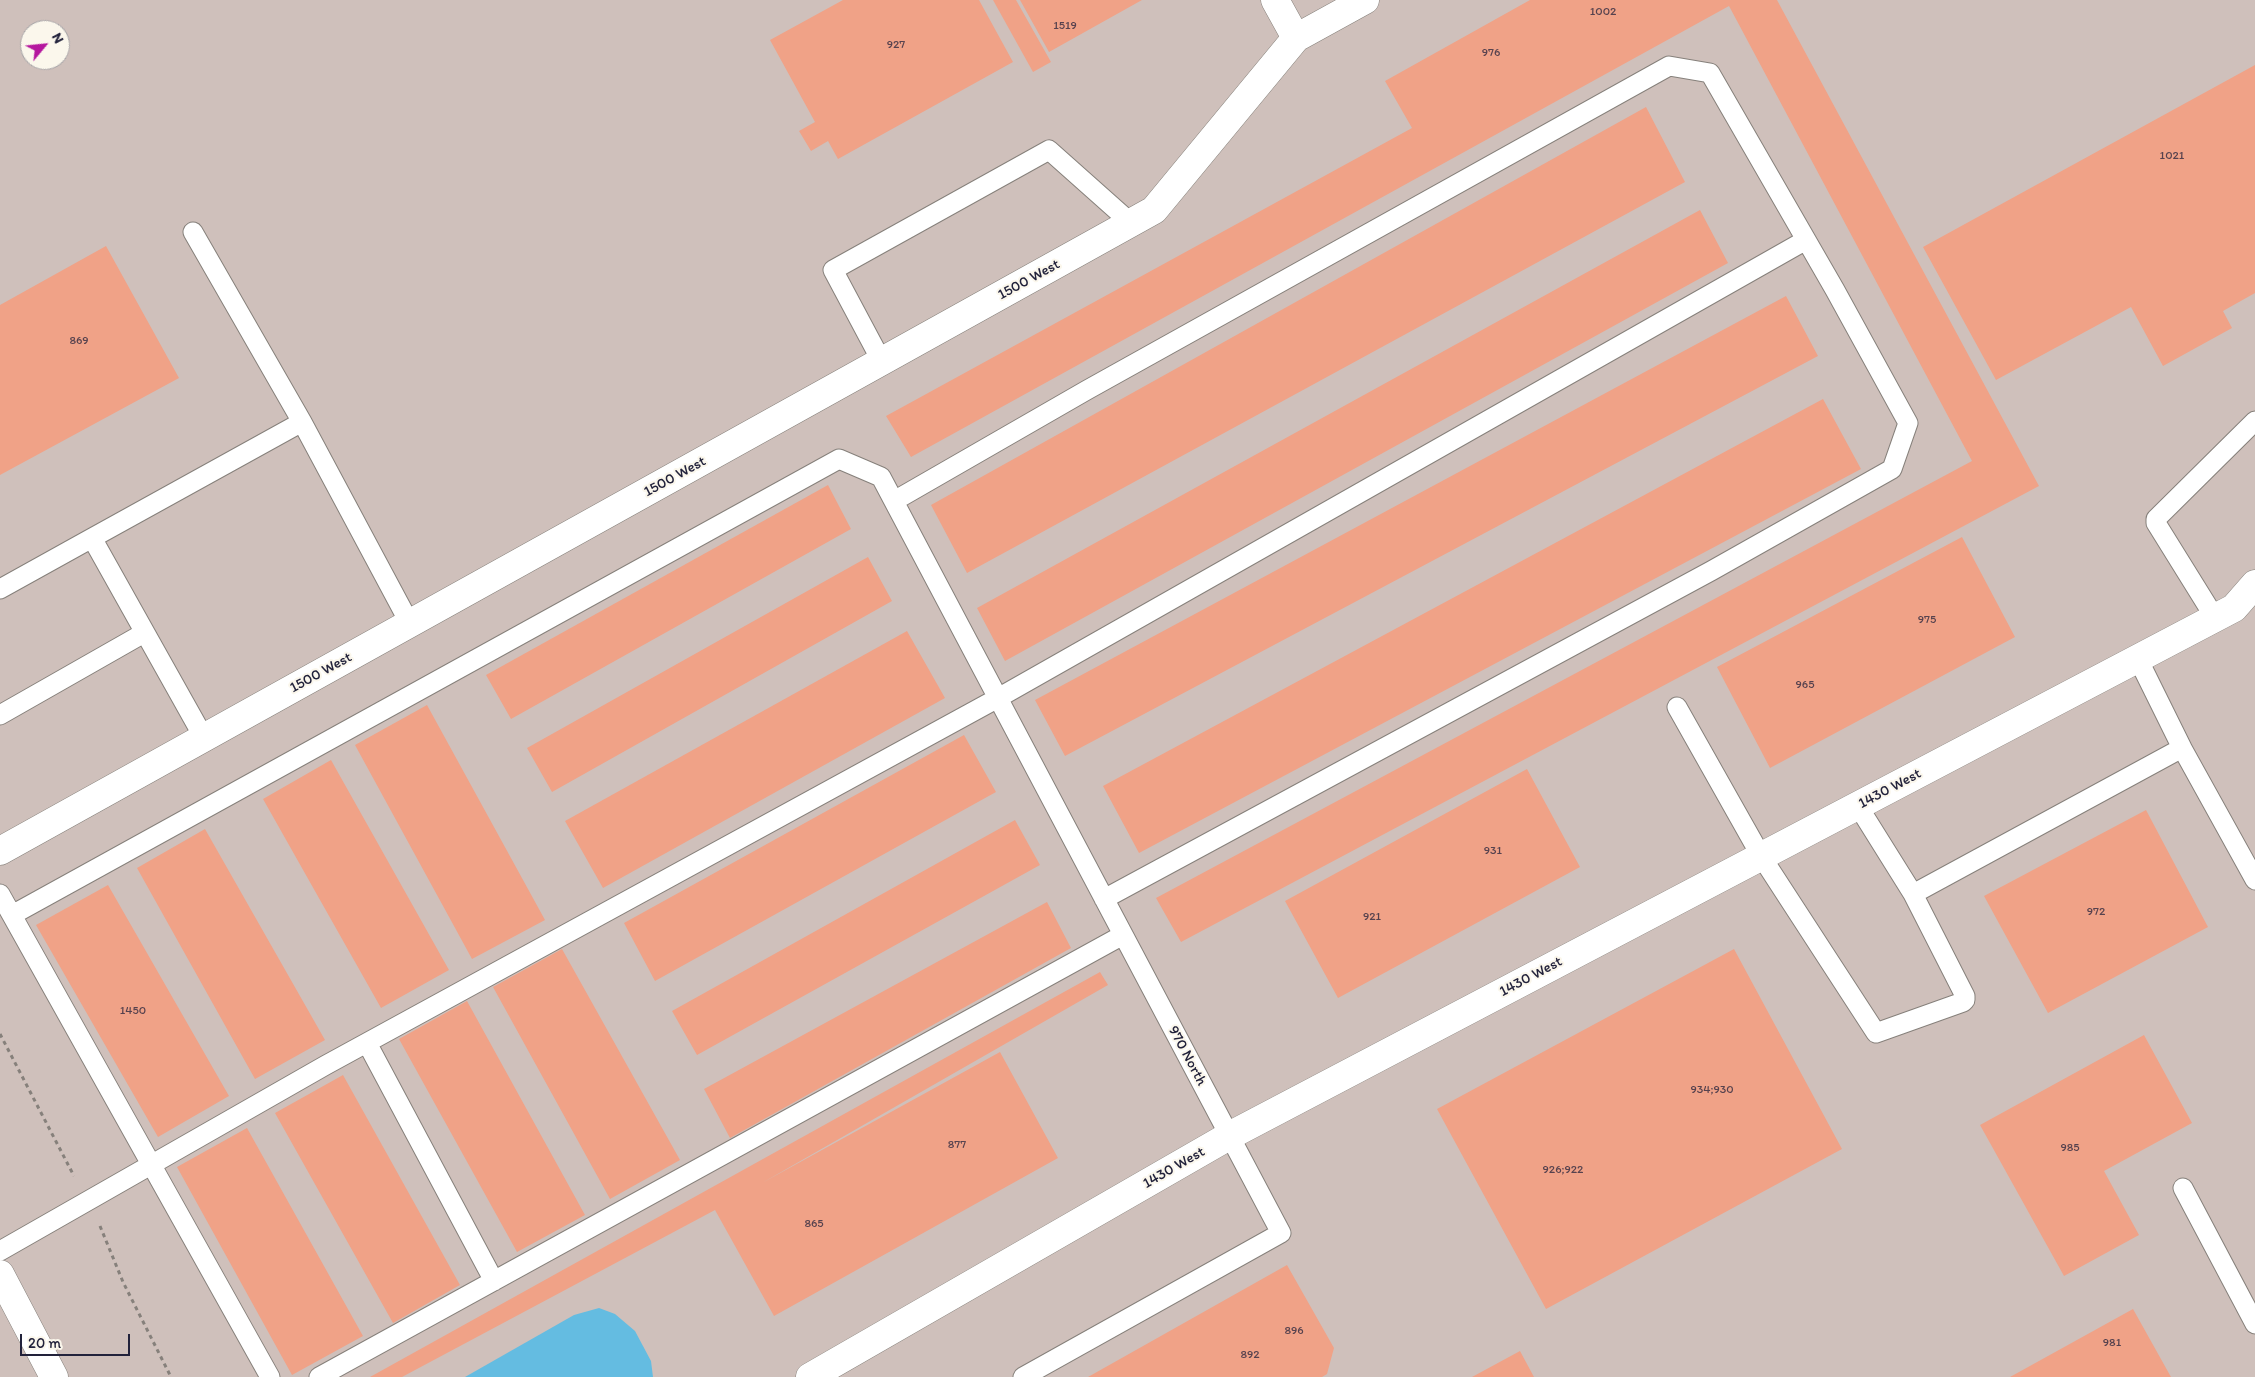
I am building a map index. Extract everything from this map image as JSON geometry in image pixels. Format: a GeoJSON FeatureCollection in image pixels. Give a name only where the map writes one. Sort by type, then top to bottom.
{"type":"FeatureCollection","features":[{"type":"Feature","properties":{"kind":"street"},"geometry":{"type":"LineString","coordinates":[[1275,0],[1296,38],[1364,0]]}},
{"type":"Feature","properties":{"kind":"street","name":"1500 West"},"geometry":{"type":"LineString","coordinates":[[0,851],[1154,210],[1296,38]]}},
{"type":"Feature","properties":{"kind":"street","name":"1430 West"},"geometry":{"type":"LineString","coordinates":[[810,1377],[1230,1136],[2234,608],[2255,584]]}},
{"type":"Feature","properties":{"kind":"street"},"geometry":{"type":"LineString","coordinates":[[0,1274],[54,1377]]}},
{"type":"Feature","properties":{"kind":"lane"},"geometry":{"type":"LineString","coordinates":[[894,501],[1087,390],[1669,66],[1710,72],[1908,424],[1892,469],[1711,571],[1104,899]]}},
{"type":"Feature","properties":{"kind":"lane"},"geometry":{"type":"LineString","coordinates":[[882,362],[833,270],[850,260],[1049,150],[1131,223]]}},
{"type":"Feature","properties":{"kind":"lane"},"geometry":{"type":"LineString","coordinates":[[193,232],[302,422],[410,624]]}},
{"type":"Feature","properties":{"kind":"lane"},"geometry":{"type":"LineString","coordinates":[[0,1251],[367,1042],[998,698],[1806,240]]}},
{"type":"Feature","properties":{"kind":"lane"},"geometry":{"type":"LineString","coordinates":[[2215,618],[2156,523],[2156,519],[2255,421]]}},
{"type":"Feature","properties":{"kind":"lane"},"geometry":{"type":"LineString","coordinates":[[0,589],[302,422]]}},
{"type":"Feature","properties":{"kind":"lane","name":"970 North"},"geometry":{"type":"LineString","coordinates":[[12,915],[839,459],[881,477],[1281,1234],[1023,1377]]}},
{"type":"Feature","properties":{"kind":"lane"},"geometry":{"type":"LineString","coordinates":[[92,538],[204,738]]}},
{"type":"Feature","properties":{"kind":"lane"},"geometry":{"type":"LineString","coordinates":[[0,715],[144,632]]}},
{"type":"Feature","properties":{"kind":"lane"},"geometry":{"type":"LineString","coordinates":[[2138,659],[2182,748],[2255,880]]}},
{"type":"Feature","properties":{"kind":"lane"},"geometry":{"type":"LineString","coordinates":[[1677,707],[1762,856],[1876,1033],[1954,1006],[1965,1000],[1965,996],[1913,894],[1858,806]]}},
{"type":"Feature","properties":{"kind":"lane"},"geometry":{"type":"LineString","coordinates":[[1913,894],[2182,748]]}},
{"type":"Feature","properties":{"kind":"lane"},"geometry":{"type":"LineString","coordinates":[[0,894],[270,1377]]}},
{"type":"Feature","properties":{"kind":"lane"},"geometry":{"type":"LineString","coordinates":[[319,1377],[1123,935]]}},
{"type":"Feature","properties":{"kind":"lane"},"geometry":{"type":"LineString","coordinates":[[367,1042],[494,1280]]}},
{"type":"Feature","properties":{"kind":"lane"},"geometry":{"type":"LineString","coordinates":[[2183,1188],[2255,1324]]}},
{"type":"Feature","properties":{"kind":"shaded area"},"geometry":{"type":"Polygon","coordinates":[[[0,0],[2255,0],[2255,1377],[0,1377],[0,0]]]}},
{"type":"Feature","properties":{"kind":"water"},"geometry":{"type":"Polygon","coordinates":[[[599,1308],[615,1314],[635,1331],[651,1361],[653,1377],[465,1377],[574,1315],[599,1308]]]}},
{"type":"Feature","properties":{"kind":"building"},"geometry":{"type":"Polygon","coordinates":[[[843,0],[979,0],[1013,62],[838,159],[828,141],[811,151],[799,131],[815,122],[770,40],[843,0]]]}},
{"type":"Feature","properties":{"kind":"building"},"geometry":{"type":"Polygon","coordinates":[[[993,0],[1016,0],[1051,62],[1033,72],[993,0]]]}},
{"type":"Feature","properties":{"kind":"building"},"geometry":{"type":"Polygon","coordinates":[[[1020,0],[1142,0],[1049,52],[1020,0]]]}},
{"type":"Feature","properties":{"kind":"building"},"geometry":{"type":"Polygon","coordinates":[[[1530,0],[1777,0],[2039,486],[1181,942],[1156,898],[1972,461],[1729,6],[911,457],[886,416],[1412,128],[1385,81],[1530,0]]]}},
{"type":"Feature","properties":{"kind":"building"},"geometry":{"type":"Polygon","coordinates":[[[2255,65],[2255,293],[2223,311],[2232,328],[2163,366],[2131,307],[1996,380],[1923,247],[2255,65]]]}},
{"type":"Feature","properties":{"kind":"building"},"geometry":{"type":"Polygon","coordinates":[[[1646,107],[1685,182],[967,573],[931,505],[1646,107]]]}},
{"type":"Feature","properties":{"kind":"building"},"geometry":{"type":"Polygon","coordinates":[[[1700,210],[1728,263],[1005,661],[977,608],[1700,210]]]}},
{"type":"Feature","properties":{"kind":"building"},"geometry":{"type":"Polygon","coordinates":[[[106,246],[179,378],[0,475],[0,305],[106,246]]]}},
{"type":"Feature","properties":{"kind":"building"},"geometry":{"type":"Polygon","coordinates":[[[1786,296],[1818,356],[1065,756],[1035,700],[1786,296]]]}},
{"type":"Feature","properties":{"kind":"building"},"geometry":{"type":"Polygon","coordinates":[[[1823,399],[1861,469],[1139,853],[1103,786],[1823,399]]]}},
{"type":"Feature","properties":{"kind":"building"},"geometry":{"type":"Polygon","coordinates":[[[828,485],[851,529],[511,719],[486,675],[828,485]]]}},
{"type":"Feature","properties":{"kind":"building"},"geometry":{"type":"Polygon","coordinates":[[[1962,537],[2015,637],[1770,768],[1717,667],[1962,537]]]}},
{"type":"Feature","properties":{"kind":"building"},"geometry":{"type":"Polygon","coordinates":[[[868,557],[892,601],[552,792],[527,748],[868,557]]]}},
{"type":"Feature","properties":{"kind":"building"},"geometry":{"type":"Polygon","coordinates":[[[907,631],[945,698],[603,888],[565,821],[907,631]]]}},
{"type":"Feature","properties":{"kind":"building"},"geometry":{"type":"Polygon","coordinates":[[[427,705],[545,920],[472,959],[355,745],[427,705]]]}},
{"type":"Feature","properties":{"kind":"building"},"geometry":{"type":"Polygon","coordinates":[[[964,735],[996,792],[655,981],[624,923],[964,735]]]}},
{"type":"Feature","properties":{"kind":"building"},"geometry":{"type":"Polygon","coordinates":[[[331,760],[449,970],[381,1008],[263,799],[331,760]]]}},
{"type":"Feature","properties":{"kind":"building"},"geometry":{"type":"Polygon","coordinates":[[[1527,769],[1580,867],[1338,998],[1285,901],[1527,769]]]}},
{"type":"Feature","properties":{"kind":"building"},"geometry":{"type":"Polygon","coordinates":[[[2146,810],[2208,927],[2048,1013],[1984,896],[2146,810]]]}},
{"type":"Feature","properties":{"kind":"building"},"geometry":{"type":"Polygon","coordinates":[[[1015,820],[1040,865],[697,1055],[672,1011],[1015,820]]]}},
{"type":"Feature","properties":{"kind":"building"},"geometry":{"type":"Polygon","coordinates":[[[205,829],[325,1040],[255,1079],[137,868],[205,829]]]}},
{"type":"Feature","properties":{"kind":"building"},"geometry":{"type":"Polygon","coordinates":[[[108,885],[229,1096],[158,1137],[36,925],[108,885]]]}},
{"type":"Feature","properties":{"kind":"building"},"geometry":{"type":"Polygon","coordinates":[[[1047,902],[1071,948],[730,1138],[704,1089],[1047,902]]]}},
{"type":"Feature","properties":{"kind":"building"},"geometry":{"type":"Polygon","coordinates":[[[562,949],[680,1160],[610,1199],[493,987],[562,949]]]}},
{"type":"Feature","properties":{"kind":"building"},"geometry":{"type":"Polygon","coordinates":[[[1734,949],[1842,1149],[1546,1309],[1437,1109],[1734,949]]]}},
{"type":"Feature","properties":{"kind":"building"},"geometry":{"type":"Polygon","coordinates":[[[1100,972],[1108,985],[762,1183],[1000,1052],[1058,1158],[774,1316],[715,1210],[402,1377],[370,1377],[1100,972]]]}},
{"type":"Feature","properties":{"kind":"building"},"geometry":{"type":"Polygon","coordinates":[[[467,1001],[585,1215],[517,1252],[399,1039],[467,1001]]]}},
{"type":"Feature","properties":{"kind":"building"},"geometry":{"type":"Polygon","coordinates":[[[2144,1035],[2192,1123],[2104,1171],[2139,1235],[2064,1276],[1980,1125],[2144,1035]]]}},
{"type":"Feature","properties":{"kind":"building"},"geometry":{"type":"Polygon","coordinates":[[[343,1075],[460,1285],[393,1323],[275,1113],[343,1075]]]}},
{"type":"Feature","properties":{"kind":"building"},"geometry":{"type":"Polygon","coordinates":[[[247,1128],[363,1336],[292,1375],[177,1167],[247,1128]]]}},
{"type":"Feature","properties":{"kind":"building"},"geometry":{"type":"Polygon","coordinates":[[[1287,1265],[1334,1348],[1327,1374],[1322,1377],[1088,1377],[1287,1265]]]}},
{"type":"Feature","properties":{"kind":"building"},"geometry":{"type":"Polygon","coordinates":[[[2133,1309],[2171,1377],[2010,1377],[2133,1309]]]}},
{"type":"Feature","properties":{"kind":"building"},"geometry":{"type":"Polygon","coordinates":[[[1520,1351],[1534,1377],[1472,1377],[1520,1351]]]}}]}
